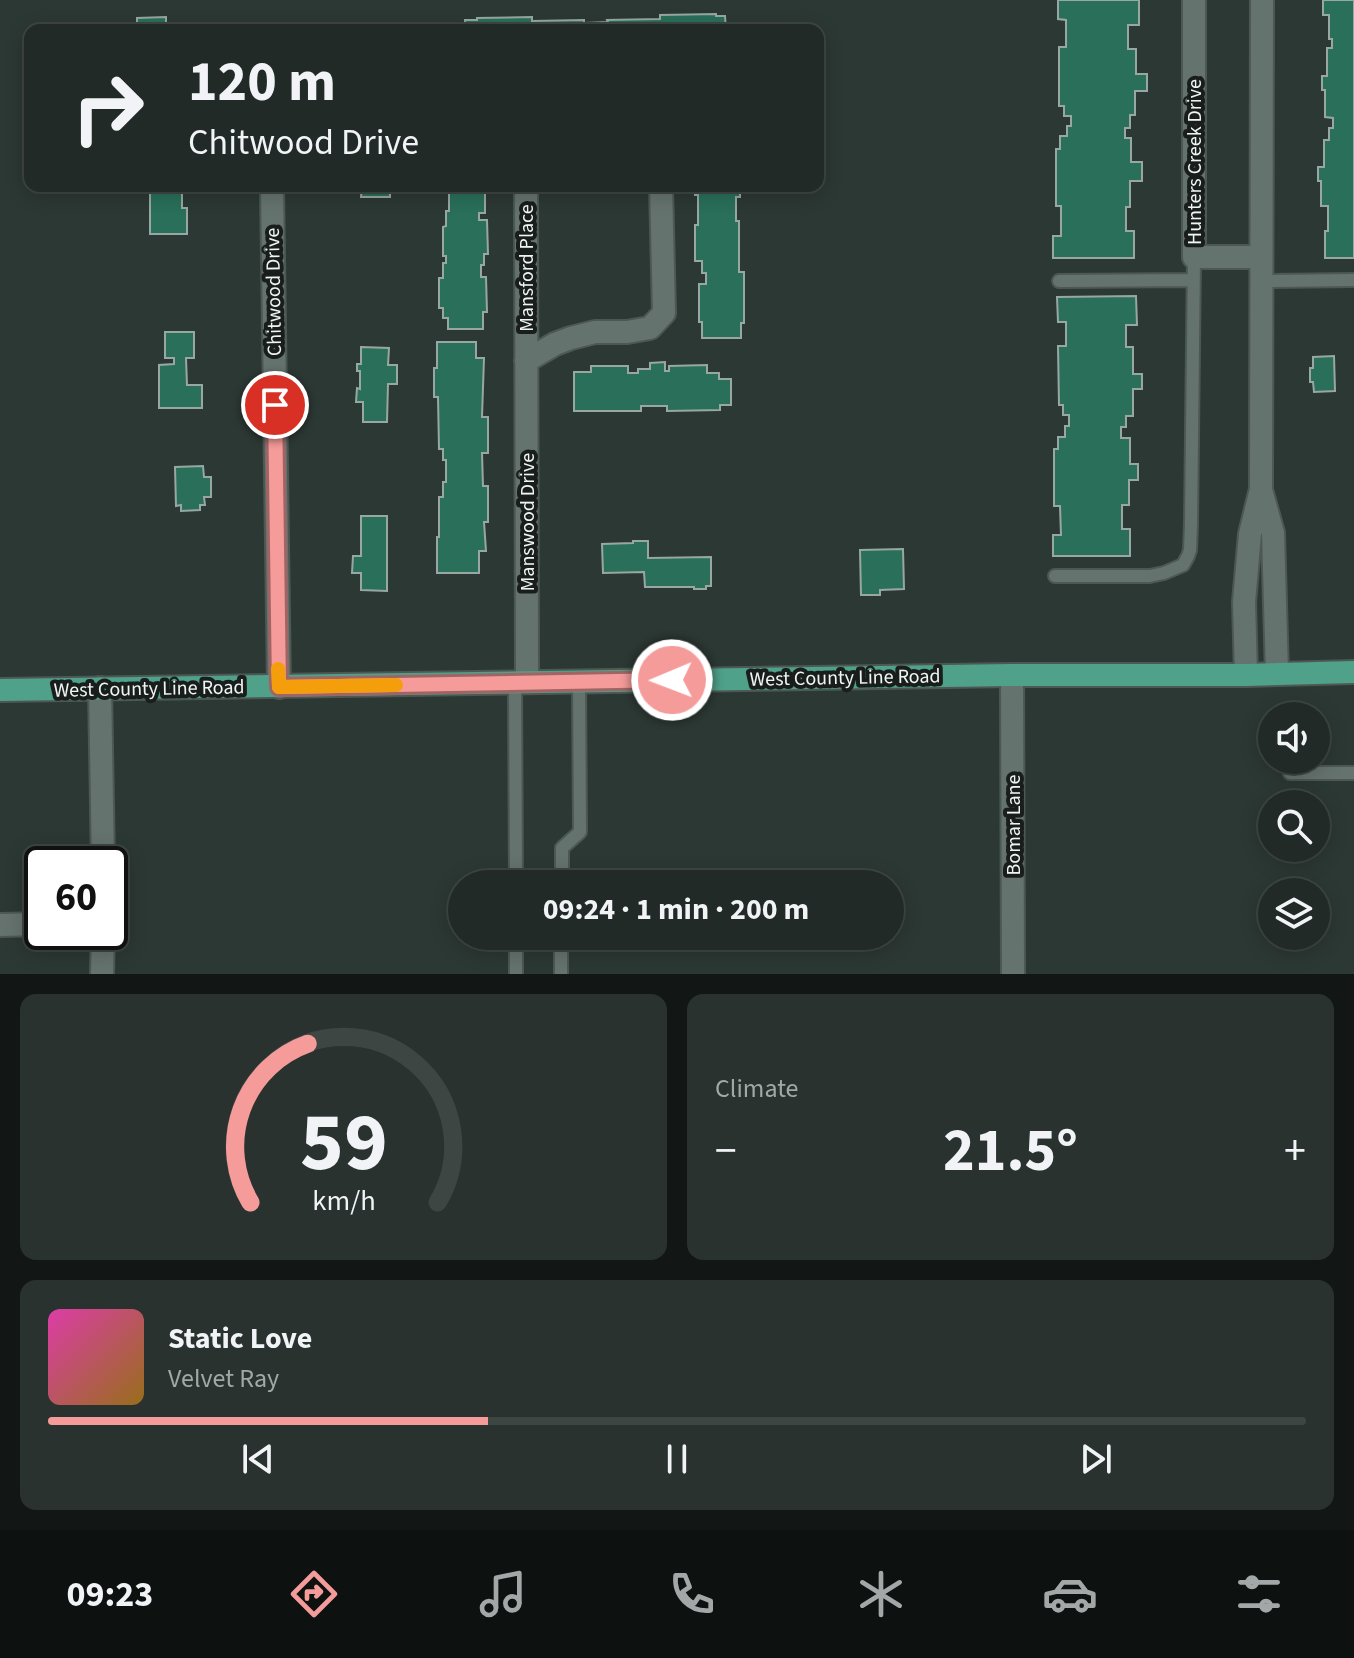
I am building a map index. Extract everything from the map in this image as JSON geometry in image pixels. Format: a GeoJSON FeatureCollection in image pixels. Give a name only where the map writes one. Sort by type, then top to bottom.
{"type":"FeatureCollection","features":[{"type":"Feature","properties":{"kind":"main road","name":"West County Line Road"},"geometry":{"type":"LineString","coordinates":[[0,690],[1354,672]]}},
{"type":"Feature","properties":{"kind":"street","name":"Hunters Creek Drive"},"geometry":{"type":"LineString","coordinates":[[1194,0],[1194,268],[1261,257]]}},
{"type":"Feature","properties":{"kind":"street"},"geometry":{"type":"LineString","coordinates":[[1246,675],[1244,602],[1250,534],[1261,489],[1262,0]]}},
{"type":"Feature","properties":{"kind":"street","name":"Chitwood Drive"},"geometry":{"type":"LineString","coordinates":[[272,192],[279,687]]}},
{"type":"Feature","properties":{"kind":"street","name":"Mansford Place"},"geometry":{"type":"LineString","coordinates":[[526,192],[526,361]]}},
{"type":"Feature","properties":{"kind":"street","name":"Mansford Place"},"geometry":{"type":"LineString","coordinates":[[526,361],[571,338],[595,332],[650,328],[664,313],[661,192]]}},
{"type":"Feature","properties":{"kind":"street","name":"Manswood Drive"},"geometry":{"type":"LineString","coordinates":[[521,682],[526,361]]}},
{"type":"Feature","properties":{"kind":"street"},"geometry":{"type":"LineString","coordinates":[[1261,489],[1273,533],[1277,674]]}},
{"type":"Feature","properties":{"kind":"street","name":"Bomar Lane"},"geometry":{"type":"LineString","coordinates":[[1012,675],[1013,974]]}},
{"type":"Feature","properties":{"kind":"street"},"geometry":{"type":"LineString","coordinates":[[100,688],[103,846]]}},
{"type":"Feature","properties":{"kind":"street"},"geometry":{"type":"LineString","coordinates":[[0,925],[24,924]]}},
{"type":"Feature","properties":{"kind":"street"},"geometry":{"type":"LineString","coordinates":[[102,974],[103,950]]}},
{"type":"Feature","properties":{"kind":"lane"},"geometry":{"type":"LineString","coordinates":[[1055,576],[1150,576],[1174,570],[1183,565],[1188,556],[1194,268],[1059,281]]}},
{"type":"Feature","properties":{"kind":"lane"},"geometry":{"type":"LineString","coordinates":[[1261,281],[1354,280]]}},
{"type":"Feature","properties":{"kind":"lane"},"geometry":{"type":"LineString","coordinates":[[562,870],[562,848],[580,832],[579,681]]}},
{"type":"Feature","properties":{"kind":"lane"},"geometry":{"type":"LineString","coordinates":[[516,870],[521,682]]}},
{"type":"Feature","properties":{"kind":"lane"},"geometry":{"type":"LineString","coordinates":[[1330,773],[1354,773]]}},
{"type":"Feature","properties":{"kind":"lane"},"geometry":{"type":"LineString","coordinates":[[516,950],[516,974]]}},
{"type":"Feature","properties":{"kind":"lane"},"geometry":{"type":"LineString","coordinates":[[561,950],[561,974]]}},
{"type":"Feature","properties":{"kind":"building"},"geometry":{"type":"Polygon","coordinates":[[[1058,0],[1139,0],[1139,25],[1128,25],[1128,49],[1136,49],[1136,74],[1147,74],[1147,91],[1135,91],[1135,115],[1130,115],[1130,128],[1125,128],[1125,138],[1131,138],[1131,162],[1142,162],[1142,181],[1130,181],[1130,207],[1126,207],[1126,231],[1134,231],[1134,258],[1053,258],[1053,236],[1061,236],[1061,206],[1056,206],[1056,149],[1060,149],[1060,136],[1067,136],[1067,126],[1071,126],[1071,116],[1064,116],[1064,106],[1059,106],[1059,47],[1066,47],[1066,20],[1058,19],[1058,0]]]}},
{"type":"Feature","properties":{"kind":"building"},"geometry":{"type":"Polygon","coordinates":[[[1323,0],[1354,0],[1354,258],[1325,258],[1328,206],[1321,206],[1318,167],[1324,167],[1324,140],[1329,140],[1333,118],[1325,117],[1325,90],[1322,90],[1322,76],[1327,76],[1327,48],[1332,48],[1329,15],[1323,15],[1323,0]]]}},
{"type":"Feature","properties":{"kind":"building"},"geometry":{"type":"Polygon","coordinates":[[[716,14],[725,16],[726,24],[465,24],[465,20],[532,17],[532,21],[584,20],[584,23],[660,19],[660,15],[716,14]]]}},
{"type":"Feature","properties":{"kind":"building"},"geometry":{"type":"Polygon","coordinates":[[[166,17],[166,24],[137,24],[137,18],[166,17]]]}},
{"type":"Feature","properties":{"kind":"building"},"geometry":{"type":"Polygon","coordinates":[[[150,192],[182,192],[182,208],[187,208],[187,234],[150,234],[150,192]]]}},
{"type":"Feature","properties":{"kind":"building"},"geometry":{"type":"Polygon","coordinates":[[[361,192],[390,192],[390,197],[361,197],[361,192]]]}},
{"type":"Feature","properties":{"kind":"building"},"geometry":{"type":"Polygon","coordinates":[[[449,192],[485,192],[485,213],[479,213],[479,220],[487,220],[488,254],[484,254],[484,265],[481,265],[481,277],[486,277],[487,312],[483,312],[483,329],[448,329],[448,318],[443,318],[443,308],[439,308],[439,278],[443,278],[443,263],[446,263],[446,256],[443,256],[443,227],[446,226],[446,211],[449,211],[449,192]]]}},
{"type":"Feature","properties":{"kind":"building"},"geometry":{"type":"Polygon","coordinates":[[[695,192],[740,192],[740,197],[736,197],[736,221],[739,221],[739,272],[744,272],[741,338],[702,338],[699,284],[706,284],[706,273],[702,273],[702,261],[695,261],[698,195],[695,192]]]}},
{"type":"Feature","properties":{"kind":"building"},"geometry":{"type":"Polygon","coordinates":[[[1136,296],[1137,325],[1126,325],[1126,347],[1133,347],[1133,374],[1142,374],[1142,389],[1133,389],[1133,416],[1126,416],[1126,427],[1121,427],[1121,438],[1130,438],[1130,464],[1138,464],[1138,480],[1129,480],[1129,505],[1122,505],[1122,529],[1130,529],[1130,556],[1053,556],[1053,535],[1061,535],[1060,506],[1054,506],[1054,449],[1058,449],[1058,437],[1065,437],[1065,426],[1069,426],[1069,415],[1063,415],[1063,405],[1059,405],[1058,346],[1066,346],[1066,322],[1058,322],[1057,297],[1136,296]]]}},
{"type":"Feature","properties":{"kind":"building"},"geometry":{"type":"Polygon","coordinates":[[[165,332],[194,332],[194,358],[186,358],[187,385],[202,385],[202,408],[159,408],[159,365],[174,364],[174,358],[165,358],[165,332]]]}},
{"type":"Feature","properties":{"kind":"building"},"geometry":{"type":"Polygon","coordinates":[[[437,342],[476,342],[476,358],[484,358],[482,417],[488,417],[488,453],[482,453],[483,486],[488,486],[488,522],[484,522],[486,551],[479,551],[479,573],[437,573],[439,497],[443,497],[443,482],[446,482],[446,460],[443,460],[443,449],[439,449],[438,397],[434,397],[437,342]]]}},
{"type":"Feature","properties":{"kind":"building"},"geometry":{"type":"Polygon","coordinates":[[[361,347],[389,348],[388,365],[397,365],[397,384],[388,384],[387,422],[363,422],[363,402],[356,402],[357,388],[360,389],[357,364],[361,364],[361,347]]]}},
{"type":"Feature","properties":{"kind":"building"},"geometry":{"type":"Polygon","coordinates":[[[1334,356],[1335,391],[1314,392],[1313,382],[1310,382],[1313,357],[1334,356]]]}},
{"type":"Feature","properties":{"kind":"building"},"geometry":{"type":"Polygon","coordinates":[[[665,362],[665,371],[669,371],[669,366],[707,365],[707,373],[719,373],[719,379],[731,379],[731,405],[720,405],[720,410],[667,411],[667,406],[641,406],[641,411],[574,411],[574,372],[591,372],[591,366],[628,366],[628,373],[638,373],[638,369],[650,369],[650,363],[665,362]]]}},
{"type":"Feature","properties":{"kind":"building"},"geometry":{"type":"Polygon","coordinates":[[[203,466],[204,477],[211,477],[211,497],[204,497],[205,505],[200,505],[200,510],[181,511],[181,505],[176,506],[175,467],[203,466]]]}},
{"type":"Feature","properties":{"kind":"building"},"geometry":{"type":"Polygon","coordinates":[[[361,516],[387,516],[387,591],[361,590],[361,573],[352,573],[353,556],[361,556],[361,516]]]}},
{"type":"Feature","properties":{"kind":"building"},"geometry":{"type":"Polygon","coordinates":[[[648,541],[648,558],[711,557],[711,586],[706,586],[706,589],[645,587],[644,572],[603,573],[602,544],[648,541]]]}},
{"type":"Feature","properties":{"kind":"building"},"geometry":{"type":"Polygon","coordinates":[[[903,549],[904,589],[880,590],[880,595],[861,595],[860,550],[903,549]]]}},
{"type":"Feature","properties":{"kind":"slow traffic"},"geometry":{"type":"LineString","coordinates":[[278,669],[279,687],[396,685]]}},
{"type":"Feature","properties":{"kind":"route"},"geometry":{"type":"LineString","coordinates":[[275,405],[279,687],[672,680]]}}]}
